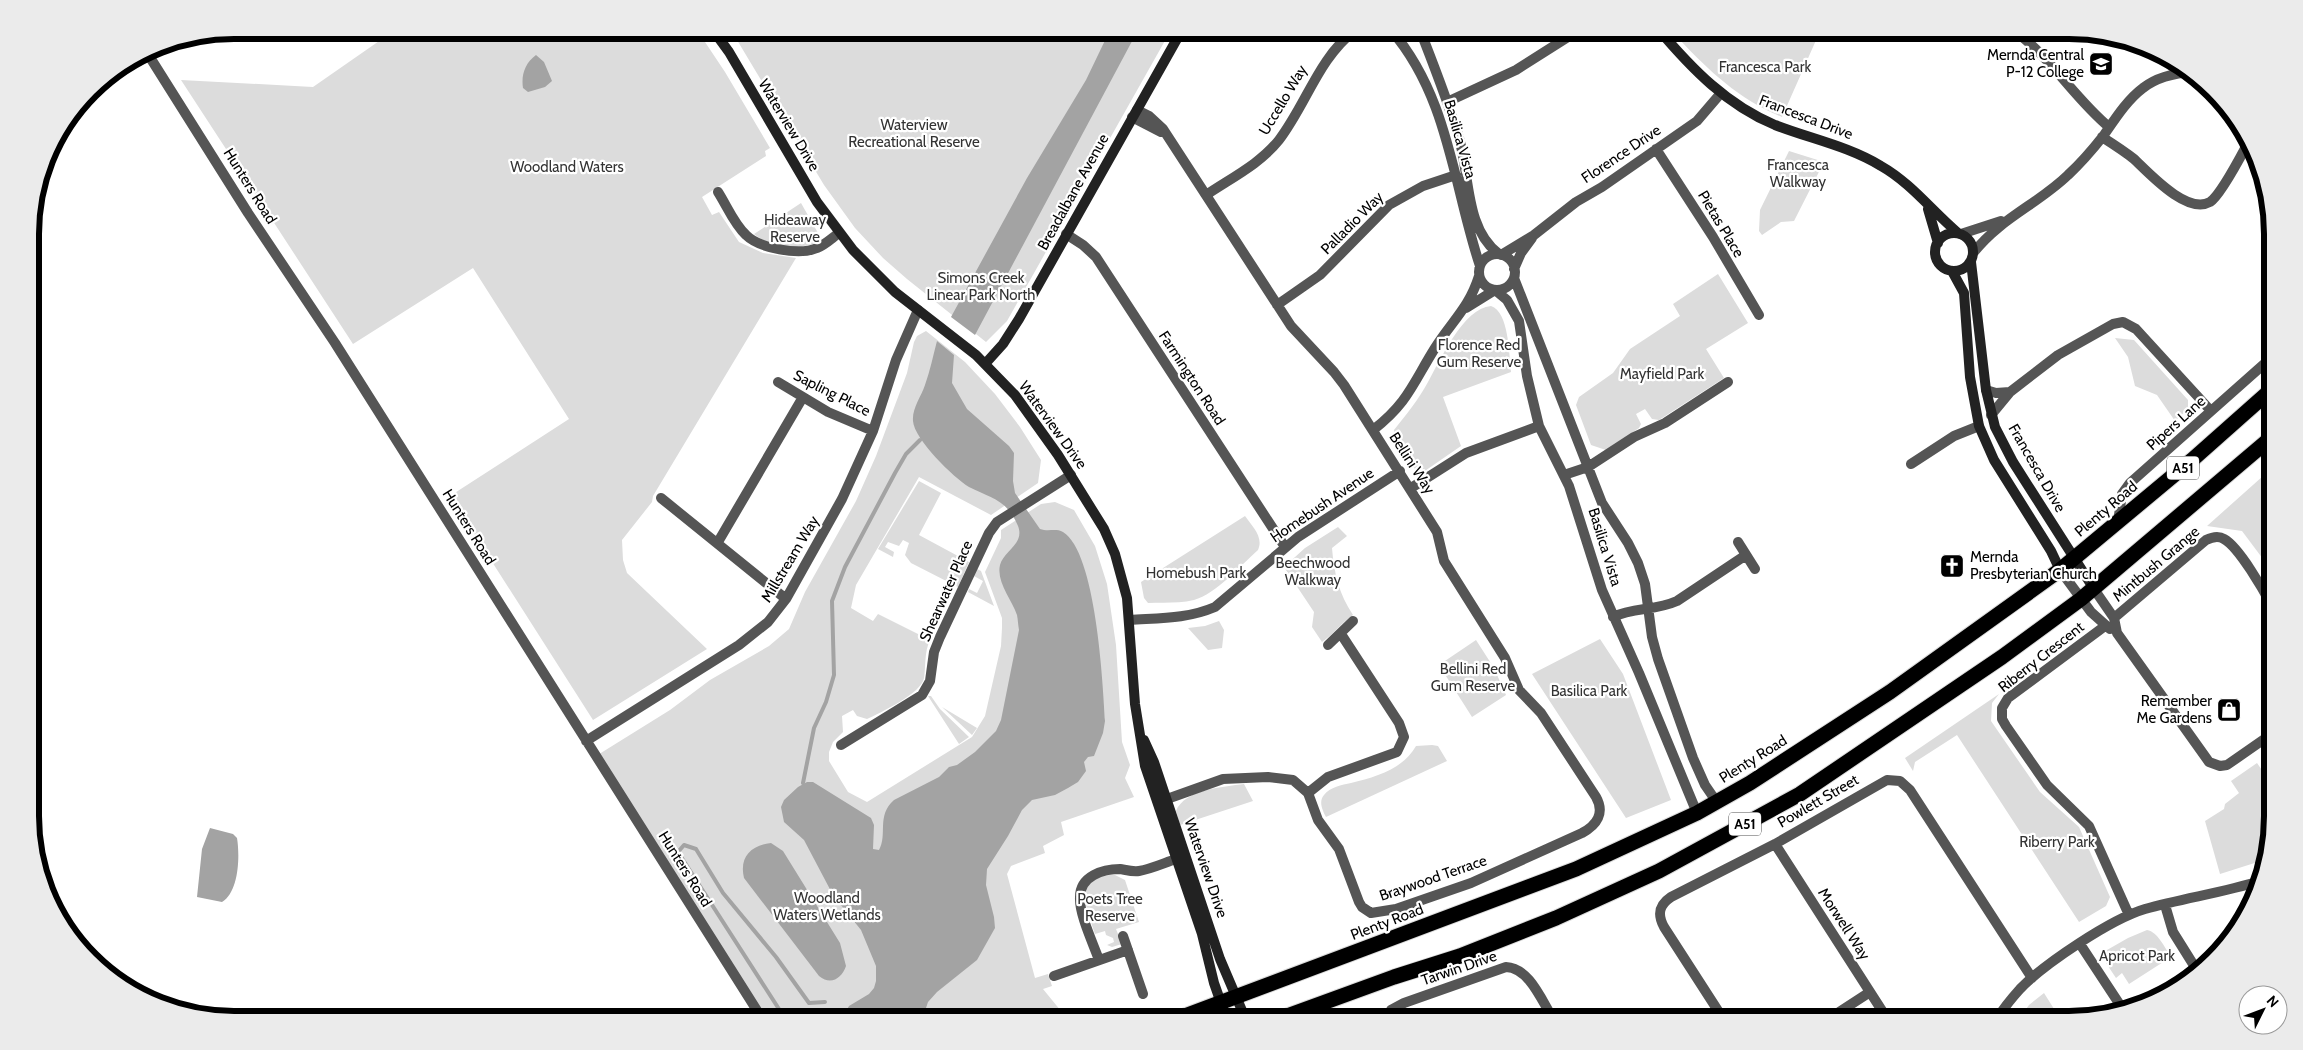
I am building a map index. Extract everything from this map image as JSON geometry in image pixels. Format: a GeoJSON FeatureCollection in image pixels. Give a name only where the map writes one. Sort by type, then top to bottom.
{"type":"FeatureCollection","features":[{"type":"Feature","properties":{"kind":"highway","name":"Plenty Road"},"geometry":{"type":"LineString","coordinates":[[1197,1011],[1576,869],[1696,813],[1750,783],[1869,706],[2060,570],[2192,460],[2264,396]]}},
{"type":"Feature","properties":{"kind":"highway","name":"A51"},"geometry":{"type":"LineString","coordinates":[[1301,1011],[1394,977],[1460,956],[1556,918],[1659,871],[1800,794],[2002,657],[2081,599],[2264,444]]}},
{"type":"Feature","properties":{"kind":"street","name":"Waterview Drive"},"geometry":{"type":"LineString","coordinates":[[720,39],[817,202],[840,233],[872,270],[918,310],[970,350],[1024,407],[1071,474],[1104,529],[1115,554],[1126,594],[1130,620],[1138,725],[1145,766],[1162,800],[1181,858],[1224,1011]]}},
{"type":"Feature","properties":{"kind":"street","name":"Breadalbane Avenue"},"geometry":{"type":"LineString","coordinates":[[985,364],[1010,334],[1177,39]]}},
{"type":"Feature","properties":{"kind":"street","name":"Uccello Way"},"geometry":{"type":"LineString","coordinates":[[1206,195],[1251,166],[1270,150],[1288,126],[1324,63],[1345,39]]}},
{"type":"Feature","properties":{"kind":"street","name":"Basilica Vista"},"geometry":{"type":"LineString","coordinates":[[1397,39],[1418,68],[1432,95],[1444,126],[1480,271]]}},
{"type":"Feature","properties":{"kind":"street","name":"Basilica Vista"},"geometry":{"type":"LineString","coordinates":[[1423,39],[1460,140],[1477,222],[1483,237],[1500,255]]}},
{"type":"Feature","properties":{"kind":"street"},"geometry":{"type":"LineString","coordinates":[[1447,102],[1516,70],[1565,39]]}},
{"type":"Feature","properties":{"kind":"street","name":"Francesca Drive"},"geometry":{"type":"LineString","coordinates":[[1667,39],[1694,69],[1721,94],[1741,108],[1775,125],[1863,155],[1902,180],[1959,234]]}},
{"type":"Feature","properties":{"kind":"street"},"geometry":{"type":"LineString","coordinates":[[2024,39],[2088,109],[2109,127]]}},
{"type":"Feature","properties":{"kind":"street","name":"Hunters Road"},"geometry":{"type":"LineString","coordinates":[[150,58],[248,213],[340,351],[757,1011]]}},
{"type":"Feature","properties":{"kind":"street"},"geometry":{"type":"LineString","coordinates":[[2008,218],[1959,234],[1946,235],[1938,243],[1935,255],[1937,261],[1941,266],[1952,271],[1963,270],[1971,262],[1974,252],[1984,239],[2008,218],[2066,177],[2144,88],[2167,76],[2181,74]]}},
{"type":"Feature","properties":{"kind":"street","name":"Florence Drive"},"geometry":{"type":"LineString","coordinates":[[1500,255],[1534,235],[1576,202],[1697,121],[1721,94]]}},
{"type":"Feature","properties":{"kind":"street","name":"Bellini Way"},"geometry":{"type":"LineString","coordinates":[[1134,113],[1168,137],[1296,333],[1334,372],[1373,430],[1437,532],[1444,561],[1505,658],[1519,690],[1542,713],[1596,797],[1600,808],[1599,819]]}},
{"type":"Feature","properties":{"kind":"street"},"geometry":{"type":"LineString","coordinates":[[2102,137],[2133,159],[2154,180],[2196,205],[2208,203],[2217,194],[2245,148]]}},
{"type":"Feature","properties":{"kind":"street","name":"Pietas Place"},"geometry":{"type":"LineString","coordinates":[[1656,149],[1713,237],[1759,314]]}},
{"type":"Feature","properties":{"kind":"street","name":"Palladio Way"},"geometry":{"type":"LineString","coordinates":[[1277,305],[1326,270],[1389,205],[1423,186],[1456,175]]}},
{"type":"Feature","properties":{"kind":"street"},"geometry":{"type":"LineString","coordinates":[[718,192],[742,231],[757,243],[770,248],[811,250],[840,233]]}},
{"type":"Feature","properties":{"kind":"street","name":"Francesca Drive"},"geometry":{"type":"LineString","coordinates":[[1926,204],[1933,221],[1938,243]]}},
{"type":"Feature","properties":{"kind":"street","name":"Farmington Road"},"geometry":{"type":"LineString","coordinates":[[1066,234],[1083,245],[1096,257],[1285,547]]}},
{"type":"Feature","properties":{"kind":"street"},"geometry":{"type":"LineString","coordinates":[[1959,234],[1970,241],[1974,252]]}},
{"type":"Feature","properties":{"kind":"street","name":"Florence Drive"},"geometry":{"type":"LineString","coordinates":[[1514,273],[1521,253],[1534,235]]}},
{"type":"Feature","properties":{"kind":"street"},"geometry":{"type":"LineString","coordinates":[[1373,430],[1398,408],[1420,377],[1434,349],[1465,309],[1474,293],[1480,271],[1488,257],[1500,255],[1510,260],[1514,273],[1507,287],[1495,290],[1465,309]]}},
{"type":"Feature","properties":{"kind":"street","name":"Francesca Drive"},"geometry":{"type":"LineString","coordinates":[[1971,262],[1986,390],[1991,415],[2004,447],[2094,589]]}},
{"type":"Feature","properties":{"kind":"street"},"geometry":{"type":"LineString","coordinates":[[1480,271],[1485,286],[1495,290]]}},
{"type":"Feature","properties":{"kind":"street","name":"Francesca Drive"},"geometry":{"type":"LineString","coordinates":[[1952,271],[1964,293],[1970,377],[1979,426],[1994,460],[2051,551],[2060,570]]}},
{"type":"Feature","properties":{"kind":"street","name":"Basilica Vista"},"geometry":{"type":"LineString","coordinates":[[1514,273],[1602,503],[1628,543],[1638,563],[1645,584],[1647,610],[1658,659],[1693,758],[1705,785],[1716,801]]}},
{"type":"Feature","properties":{"kind":"street","name":"Basilica Vista"},"geometry":{"type":"LineString","coordinates":[[1495,290],[1507,300],[1519,322],[1527,376],[1539,426],[1574,499],[1590,555],[1613,616],[1640,673],[1696,813]]}},
{"type":"Feature","properties":{"kind":"street","name":"Millstream Way"},"geometry":{"type":"LineString","coordinates":[[586,742],[740,645],[768,622],[786,599],[842,499],[873,431],[896,360],[918,310]]}},
{"type":"Feature","properties":{"kind":"street"},"geometry":{"type":"LineString","coordinates":[[1991,415],[2010,392],[2058,355],[2113,324],[2123,322],[2136,329],[2211,411]]}},
{"type":"Feature","properties":{"kind":"street","name":"Pipers Lane"},"geometry":{"type":"LineString","coordinates":[[2118,522],[2122,494],[2130,483],[2264,363]]}},
{"type":"Feature","properties":{"kind":"street","name":"Sapling Place"},"geometry":{"type":"LineString","coordinates":[[778,382],[828,412],[873,431]]}},
{"type":"Feature","properties":{"kind":"street"},"geometry":{"type":"LineString","coordinates":[[1564,475],[1588,467],[1634,437],[1665,422],[1728,382]]}},
{"type":"Feature","properties":{"kind":"street"},"geometry":{"type":"LineString","coordinates":[[1986,390],[1996,393],[2010,392]]}},
{"type":"Feature","properties":{"kind":"street"},"geometry":{"type":"LineString","coordinates":[[718,542],[804,397]]}},
{"type":"Feature","properties":{"kind":"street"},"geometry":{"type":"LineString","coordinates":[[1411,488],[1466,453],[1539,426]]}},
{"type":"Feature","properties":{"kind":"street"},"geometry":{"type":"LineString","coordinates":[[1911,464],[1954,436],[1979,426]]}},
{"type":"Feature","properties":{"kind":"street","name":"Homebush Avenue"},"geometry":{"type":"LineString","coordinates":[[1130,620],[1177,618],[1199,614],[1215,607],[1285,547],[1322,520],[1400,471]]}},
{"type":"Feature","properties":{"kind":"street","name":"Shearwater Place"},"geometry":{"type":"LineString","coordinates":[[841,745],[926,690],[930,681],[934,652],[988,533],[998,522],[1071,474]]}},
{"type":"Feature","properties":{"kind":"street"},"geometry":{"type":"LineString","coordinates":[[661,498],[707,536],[718,542],[786,599]]}},
{"type":"Feature","properties":{"kind":"street","name":"Mintbush Grange"},"geometry":{"type":"LineString","coordinates":[[2114,618],[2206,540],[2219,537],[2226,539],[2240,556],[2264,594]]}},
{"type":"Feature","properties":{"kind":"street"},"geometry":{"type":"LineString","coordinates":[[1738,542],[1755,569]]}},
{"type":"Feature","properties":{"kind":"street"},"geometry":{"type":"LineString","coordinates":[[1613,616],[1624,612],[1665,606],[1677,601],[1746,555]]}},
{"type":"Feature","properties":{"kind":"street"},"geometry":{"type":"LineString","coordinates":[[2060,570],[2081,599],[2105,626],[2117,633],[2203,753],[2214,765],[2227,765],[2264,740]]}},
{"type":"Feature","properties":{"kind":"street"},"geometry":{"type":"LineString","coordinates":[[2094,589],[2114,618],[2117,633]]}},
{"type":"Feature","properties":{"kind":"street"},"geometry":{"type":"LineString","coordinates":[[1328,645],[1353,621]]}},
{"type":"Feature","properties":{"kind":"street","name":"Riberry Crescent"},"geometry":{"type":"LineString","coordinates":[[2105,626],[2008,698],[2004,703],[2001,714],[2009,730],[2047,785],[2088,826],[2129,915]]}},
{"type":"Feature","properties":{"kind":"street"},"geometry":{"type":"LineString","coordinates":[[1162,800],[1223,779],[1247,777],[1284,778],[1300,784],[1308,793],[1328,777],[1393,754],[1402,743],[1402,730],[1399,723],[1341,634]]}},
{"type":"Feature","properties":{"kind":"street","name":"Powlett Street"},"geometry":{"type":"LineString","coordinates":[[1718,1011],[1664,927],[1659,916],[1662,904],[1671,896],[1775,844],[1887,780],[1900,781],[1910,790],[2032,978]]}},
{"type":"Feature","properties":{"kind":"street","name":"Braywood Terrace"},"geometry":{"type":"LineString","coordinates":[[1308,793],[1318,820],[1339,849],[1359,902],[1362,907],[1371,913],[1396,909],[1471,883],[1582,833],[1599,819]]}},
{"type":"Feature","properties":{"kind":"street","name":"Morwell Way"},"geometry":{"type":"LineString","coordinates":[[1775,844],[1882,1011]]}},
{"type":"Feature","properties":{"kind":"street","name":"Waterview Drive"},"geometry":{"type":"LineString","coordinates":[[1181,858],[1242,1011]]}},
{"type":"Feature","properties":{"kind":"street"},"geometry":{"type":"LineString","coordinates":[[1099,960],[1080,903],[1080,890],[1083,885],[1092,876],[1100,872],[1116,869],[1138,871],[1181,858]]}},
{"type":"Feature","properties":{"kind":"street"},"geometry":{"type":"LineString","coordinates":[[2003,1011],[2032,978],[2080,944],[2129,915],[2253,882]]}},
{"type":"Feature","properties":{"kind":"street"},"geometry":{"type":"LineString","coordinates":[[2165,905],[2173,932],[2194,966]]}},
{"type":"Feature","properties":{"kind":"street"},"geometry":{"type":"LineString","coordinates":[[1123,936],[1143,994]]}},
{"type":"Feature","properties":{"kind":"street"},"geometry":{"type":"LineString","coordinates":[[2080,944],[2120,1005]]}},
{"type":"Feature","properties":{"kind":"street"},"geometry":{"type":"LineString","coordinates":[[1054,976],[1128,950]]}},
{"type":"Feature","properties":{"kind":"street","name":"Tarwin Drive"},"geometry":{"type":"LineString","coordinates":[[1390,1011],[1404,1003],[1506,967],[1518,969],[1525,975],[1548,1011]]}},
{"type":"Feature","properties":{"kind":"street"},"geometry":{"type":"LineString","coordinates":[[1841,1011],[1870,992]]}},
{"type":"Feature","properties":{"kind":"green space","name":"Woodland Waters"},"geometry":{"type":"Polygon","coordinates":[[[382,39],[703,39],[770,148],[765,151],[766,156],[702,197],[712,215],[719,212],[739,242],[763,253],[796,258],[653,496],[652,502],[622,540],[623,560],[627,573],[707,649],[593,720],[450,496],[569,419],[473,268],[353,344],[181,80],[313,87],[382,39]]]}},
{"type":"Feature","properties":{"kind":"green space","name":"Waterview Recreational Reserve"},"geometry":{"type":"Polygon","coordinates":[[[736,39],[1166,39],[1007,321],[986,342],[883,258],[855,228],[824,185],[736,39]]]}},
{"type":"Feature","properties":{"kind":"green space","name":"Francesca Park"},"geometry":{"type":"Polygon","coordinates":[[[1679,39],[1817,39],[1782,117],[1739,94],[1714,74],[1679,39]]]}},
{"type":"Feature","properties":{"kind":"green space"},"geometry":{"type":"Polygon","coordinates":[[[2077,39],[2095,40],[2122,46],[2109,46],[2077,39]]]}},
{"type":"Feature","properties":{"kind":"green space","name":"Francesca Walkway"},"geometry":{"type":"Polygon","coordinates":[[[1789,151],[1824,162],[1794,221],[1781,222],[1762,235],[1759,231],[1760,210],[1789,151]]]}},
{"type":"Feature","properties":{"kind":"green space","name":"Hideaway Reserve"},"geometry":{"type":"Polygon","coordinates":[[[801,203],[822,240],[807,246],[788,246],[769,242],[754,234],[801,203]]]}},
{"type":"Feature","properties":{"kind":"green space","name":"Mayfield Park"},"geometry":{"type":"Polygon","coordinates":[[[1718,274],[1748,323],[1706,349],[1724,378],[1659,420],[1652,419],[1645,409],[1636,414],[1641,424],[1639,428],[1606,450],[1591,445],[1576,405],[1579,397],[1613,373],[1630,349],[1680,316],[1673,304],[1718,274]]]}},
{"type":"Feature","properties":{"kind":"green space","name":"Florence Red Gum Reserve"},"geometry":{"type":"Polygon","coordinates":[[[1491,306],[1497,310],[1505,325],[1511,372],[1443,397],[1461,446],[1419,475],[1394,438],[1394,430],[1421,395],[1446,349],[1462,325],[1481,309],[1491,306]]]}},
{"type":"Feature","properties":{"kind":"green space","name":"Woodland Waters Wetlands"},"geometry":{"type":"Polygon","coordinates":[[[926,331],[965,362],[995,394],[1020,427],[1041,460],[1038,483],[991,515],[919,477],[856,585],[851,608],[873,621],[878,614],[930,640],[926,654],[924,678],[922,684],[909,696],[867,719],[857,716],[853,710],[842,716],[843,732],[833,742],[829,752],[829,761],[848,792],[867,802],[972,737],[985,716],[1001,646],[1002,618],[985,572],[1001,538],[1001,530],[1041,504],[1055,502],[1074,510],[1095,546],[1107,584],[1116,645],[1122,742],[1130,765],[1125,778],[1134,797],[1061,822],[1064,835],[1043,846],[1045,853],[1011,866],[1007,874],[1035,978],[1048,974],[1052,986],[1043,989],[1061,1011],[757,1011],[596,756],[670,710],[710,680],[769,646],[789,629],[805,592],[856,501],[876,456],[907,373],[917,336],[926,331]]]}},
{"type":"Feature","properties":{"kind":"green space"},"geometry":{"type":"Polygon","coordinates":[[[2115,338],[2134,340],[2188,400],[2188,409],[2175,421],[2157,395],[2135,386],[2128,357],[2115,338]]]}},
{"type":"Feature","properties":{"kind":"green space"},"geometry":{"type":"Polygon","coordinates":[[[2264,475],[2264,560],[2242,531],[2207,526],[2264,475]]]}},
{"type":"Feature","properties":{"kind":"green space"},"geometry":{"type":"Polygon","coordinates":[[[919,481],[941,493],[919,535],[969,562],[958,587],[911,563],[905,555],[909,543],[903,540],[899,546],[888,542],[885,547],[894,552],[893,557],[878,549],[919,481]]]}},
{"type":"Feature","properties":{"kind":"green space","name":"Homebush Park"},"geometry":{"type":"Polygon","coordinates":[[[1245,516],[1258,536],[1258,550],[1228,578],[1211,592],[1194,600],[1148,603],[1144,598],[1141,582],[1245,516]]]}},
{"type":"Feature","properties":{"kind":"green space","name":"Beechwood Walkway"},"geometry":{"type":"Polygon","coordinates":[[[1338,527],[1347,536],[1332,548],[1334,566],[1341,591],[1353,615],[1322,642],[1312,627],[1314,612],[1284,567],[1305,548],[1338,527]]]}},
{"type":"Feature","properties":{"kind":"green space"},"geometry":{"type":"Polygon","coordinates":[[[977,569],[981,571],[994,606],[968,592],[969,589],[977,593],[983,581],[974,576],[977,569]]]}},
{"type":"Feature","properties":{"kind":"green space"},"geometry":{"type":"Polygon","coordinates":[[[1219,621],[1224,630],[1222,648],[1208,650],[1188,628],[1205,626],[1219,621]]]}},
{"type":"Feature","properties":{"kind":"green space","name":"Basilica Park"},"geometry":{"type":"Polygon","coordinates":[[[1600,639],[1623,674],[1671,800],[1626,818],[1532,674],[1600,639]]]}},
{"type":"Feature","properties":{"kind":"green space","name":"Bellini Red Gum Reserve"},"geometry":{"type":"Polygon","coordinates":[[[1476,640],[1494,668],[1506,695],[1472,717],[1439,665],[1476,640]]]}},
{"type":"Feature","properties":{"kind":"green space","name":"Riberry Park"},"geometry":{"type":"Polygon","coordinates":[[[1999,694],[1992,703],[1991,721],[2040,792],[2079,827],[2110,897],[2106,906],[2079,922],[1957,735],[1915,762],[1913,771],[1905,758],[1999,694]]]}},
{"type":"Feature","properties":{"kind":"green space"},"geometry":{"type":"Polygon","coordinates":[[[928,696],[931,696],[940,709],[969,737],[959,744],[928,696]]]}},
{"type":"Feature","properties":{"kind":"green space"},"geometry":{"type":"Polygon","coordinates":[[[942,707],[977,728],[972,735],[942,707]]]}},
{"type":"Feature","properties":{"kind":"green space"},"geometry":{"type":"Polygon","coordinates":[[[1416,746],[1438,746],[1447,761],[1326,817],[1321,801],[1329,790],[1388,771],[1404,761],[1416,746]]]}},
{"type":"Feature","properties":{"kind":"green space"},"geometry":{"type":"Polygon","coordinates":[[[2257,763],[2264,773],[2263,842],[2259,861],[2220,874],[2205,821],[2224,809],[2225,804],[2239,793],[2231,781],[2257,763]]]}},
{"type":"Feature","properties":{"kind":"green space"},"geometry":{"type":"Polygon","coordinates":[[[1244,784],[1253,801],[1180,825],[1176,811],[1187,798],[1206,790],[1244,784]]]}},
{"type":"Feature","properties":{"kind":"green space","name":"Poets Tree Reserve"},"geometry":{"type":"Polygon","coordinates":[[[1113,874],[1125,880],[1139,922],[1116,929],[1122,944],[1112,947],[1107,945],[1114,942],[1113,938],[1106,935],[1105,931],[1095,934],[1088,913],[1085,895],[1086,887],[1091,881],[1113,874]]]}},
{"type":"Feature","properties":{"kind":"green space","name":"Apricot Park"},"geometry":{"type":"Polygon","coordinates":[[[2147,930],[2158,937],[2171,957],[2129,984],[2122,973],[2116,978],[2100,954],[2128,938],[2147,930]]]}},
{"type":"Feature","properties":{"kind":"green space"},"geometry":{"type":"Polygon","coordinates":[[[2044,993],[2055,1011],[2025,1011],[2044,993]]]}},
{"type":"Feature","properties":{"kind":"shaded area"},"geometry":{"type":"Polygon","coordinates":[[[1106,39],[1133,39],[975,335],[951,317],[1027,178],[1086,80],[1106,39]]]}},
{"type":"Feature","properties":{"kind":"shaded area"},"geometry":{"type":"Polygon","coordinates":[[[536,55],[544,62],[552,81],[545,87],[528,92],[523,88],[523,74],[529,62],[536,55]]]}},
{"type":"Feature","properties":{"kind":"shaded area"},"geometry":{"type":"Polygon","coordinates":[[[937,341],[954,355],[952,383],[967,409],[1009,446],[1014,453],[1013,481],[1015,493],[1040,529],[1063,532],[1074,544],[1083,565],[1096,620],[1105,721],[1103,733],[1094,756],[1088,757],[1084,762],[1086,771],[1078,782],[1055,795],[1032,800],[1022,810],[987,869],[986,885],[995,928],[977,960],[937,992],[928,1002],[925,1011],[846,1011],[849,1006],[869,994],[874,988],[876,966],[861,930],[833,895],[804,840],[784,822],[781,807],[784,800],[798,787],[807,782],[813,782],[871,818],[874,825],[873,849],[879,850],[883,838],[885,812],[894,800],[939,777],[949,767],[957,765],[975,752],[996,731],[1001,720],[1019,630],[1015,609],[1002,584],[999,571],[1005,555],[1019,538],[1018,526],[1009,510],[997,500],[962,482],[936,457],[920,438],[915,429],[913,416],[927,380],[937,341]]]}},
{"type":"Feature","properties":{"kind":"shaded area"},"geometry":{"type":"Polygon","coordinates":[[[210,828],[233,834],[237,838],[238,864],[235,882],[228,897],[222,902],[197,897],[202,849],[210,828]]]}},
{"type":"Feature","properties":{"kind":"shaded area"},"geometry":{"type":"Polygon","coordinates":[[[771,843],[783,851],[840,943],[846,966],[842,974],[836,979],[828,980],[819,976],[744,878],[743,864],[748,853],[758,846],[771,843]]]}},
{"type":"Feature","properties":{"kind":"waterway"},"geometry":{"type":"LineString","coordinates":[[803,783],[814,728],[826,702],[834,675],[832,601],[845,567],[895,473],[906,454],[920,440]]}},
{"type":"Feature","properties":{"kind":"waterway"},"geometry":{"type":"LineString","coordinates":[[780,1011],[678,852],[684,845],[696,849],[723,893],[776,957],[809,1003],[825,1002]]}},
{"type":"Feature","properties":{"kind":"place","name":"Mernda Central P-12 College"},"geometry":{"type":"Point","coordinates":[2101,64]}},
{"type":"Feature","properties":{"kind":"place","name":"Mernda Presbyterian Church"},"geometry":{"type":"Point","coordinates":[1952,566]}},
{"type":"Feature","properties":{"kind":"place","name":"Remember Me Gardens"},"geometry":{"type":"Point","coordinates":[2229,710]}},
{"type":"Feature","properties":{"kind":"park label","name":"Simons Creek Linear Park North"},"geometry":{"type":"Point","coordinates":[981,286]}}]}
